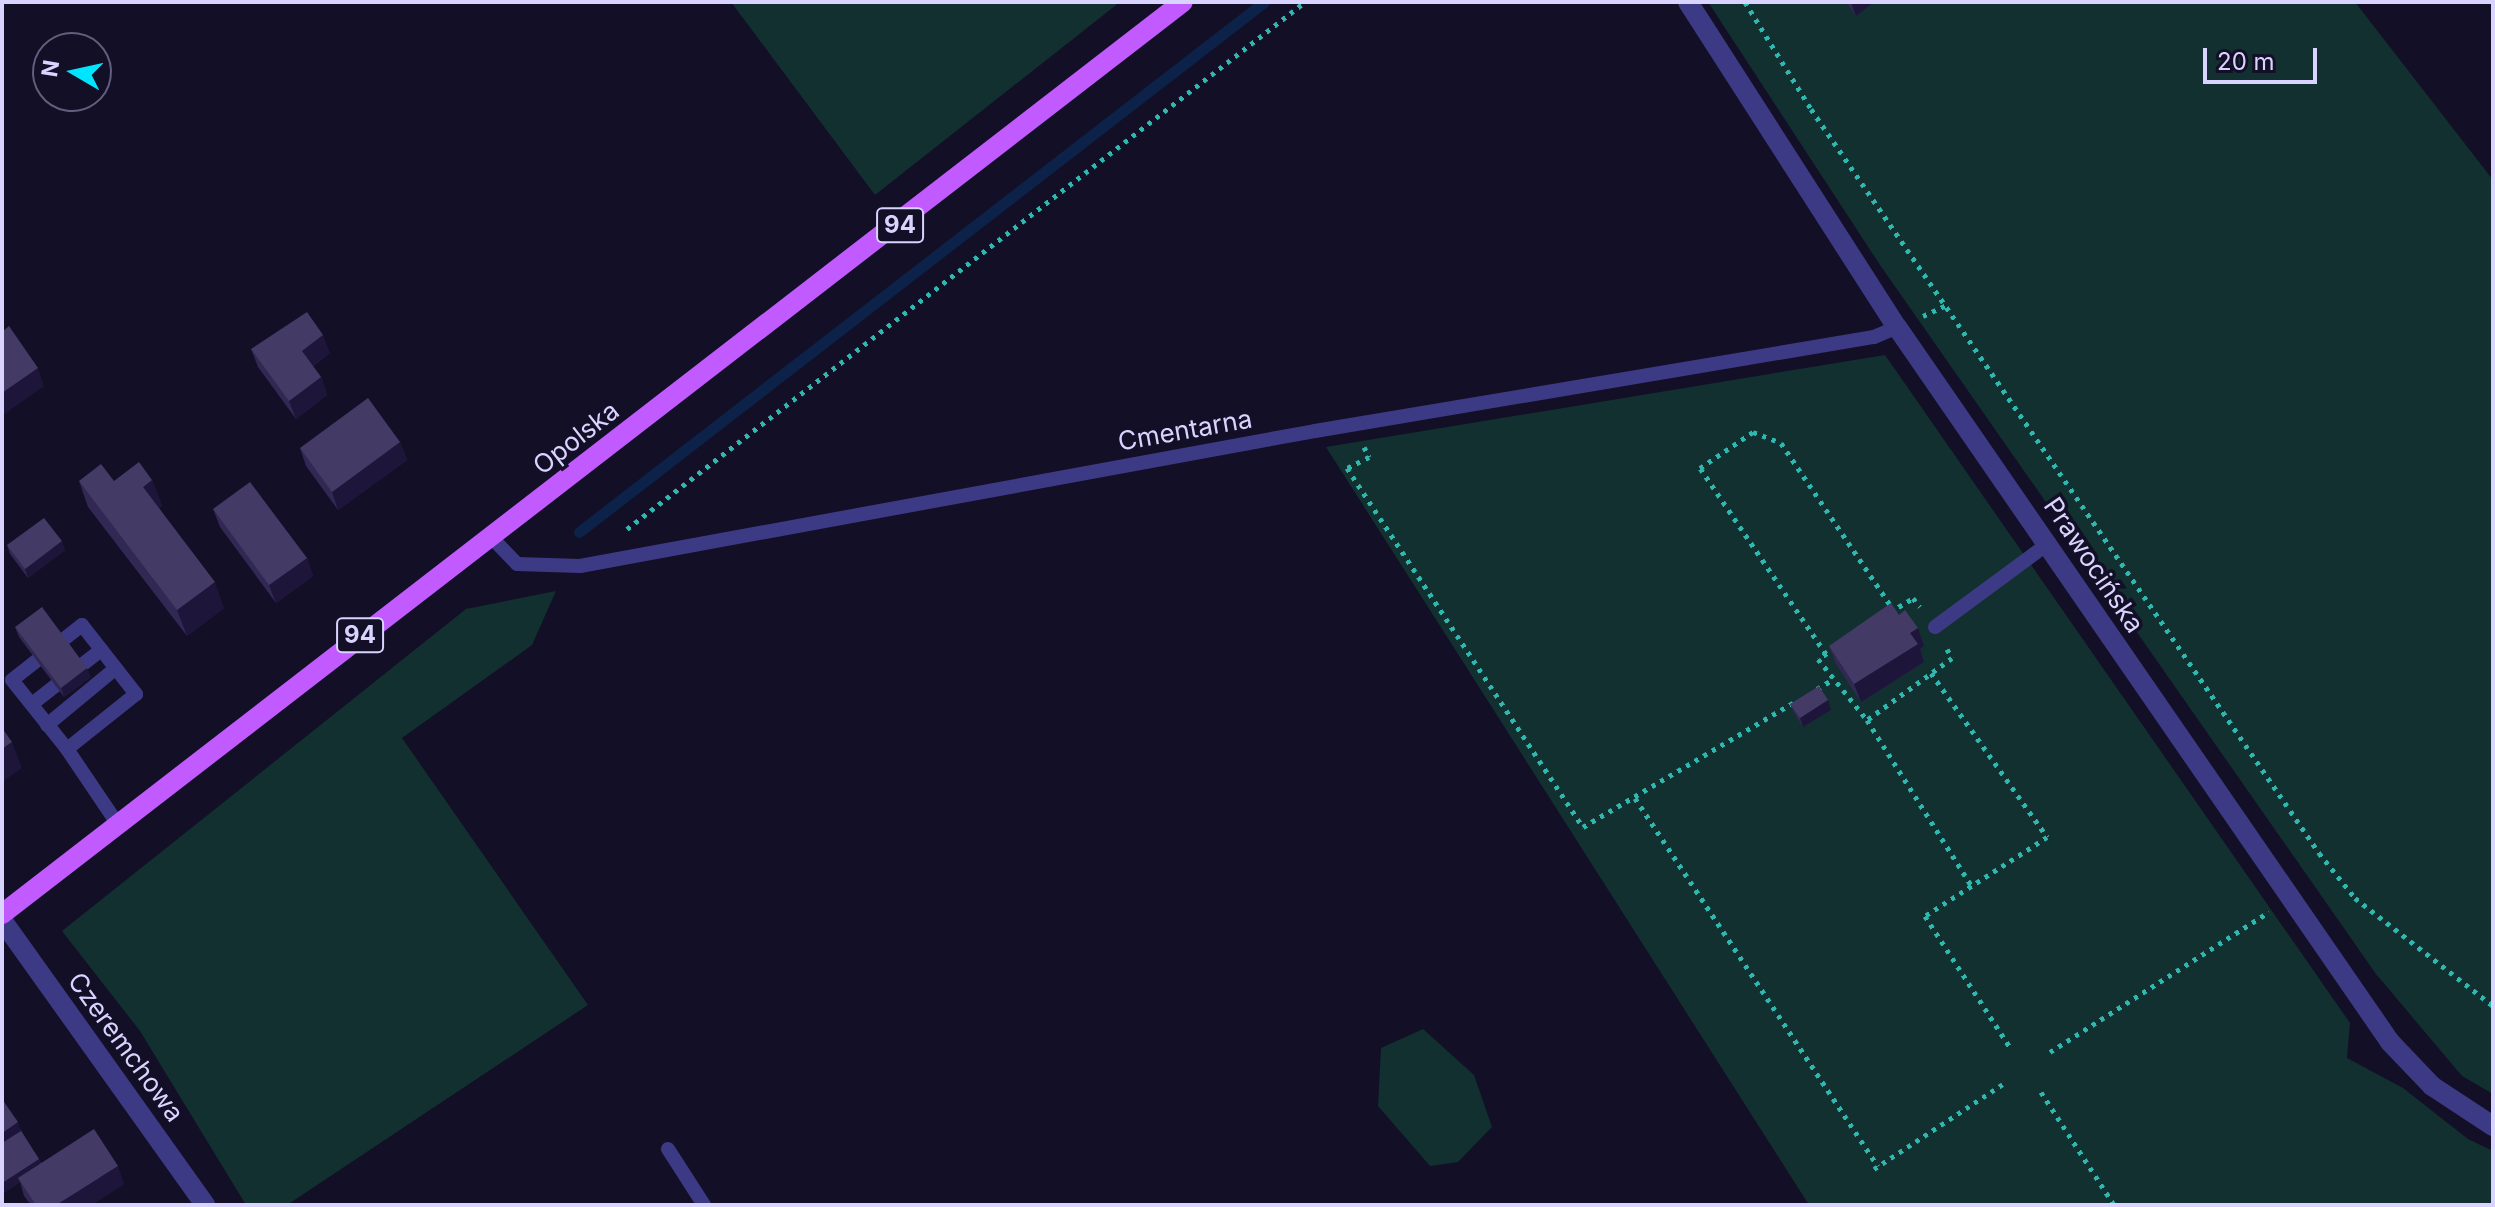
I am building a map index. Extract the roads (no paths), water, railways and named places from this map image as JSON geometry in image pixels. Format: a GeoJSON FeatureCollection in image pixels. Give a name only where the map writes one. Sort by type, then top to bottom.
{"type":"FeatureCollection","features":[{"type":"Feature","properties":{"kind":"main road","name":"Opolska"},"geometry":{"type":"LineString","coordinates":[[2,917],[117,823],[492,538],[1183,2]]}},
{"type":"Feature","properties":{"kind":"street","name":"Prawocińska"},"geometry":{"type":"LineString","coordinates":[[1688,2],[1897,327],[2414,1069],[2461,1109],[2493,1126]]}},
{"type":"Feature","properties":{"kind":"street","name":"Czeremchowa"},"geometry":{"type":"LineString","coordinates":[[2,917],[205,1205]]}},
{"type":"Feature","properties":{"kind":"lane","name":"Cmentarna"},"geometry":{"type":"LineString","coordinates":[[492,538],[517,564],[580,566],[1354,425],[1874,337],[1897,327]]}},
{"type":"Feature","properties":{"kind":"lane"},"geometry":{"type":"LineString","coordinates":[[1935,627],[2049,543]]}},
{"type":"Feature","properties":{"kind":"lane"},"geometry":{"type":"LineString","coordinates":[[67,749],[136,694],[82,625],[12,680],[67,749],[117,823]]}},
{"type":"Feature","properties":{"kind":"lane"},"geometry":{"type":"LineString","coordinates":[[32,704],[101,650]]}},
{"type":"Feature","properties":{"kind":"lane"},"geometry":{"type":"LineString","coordinates":[[47,725],[116,668]]}},
{"type":"Feature","properties":{"kind":"lane"},"geometry":{"type":"LineString","coordinates":[[668,1149],[704,1205]]}},
{"type":"Feature","properties":{"kind":"waterway"},"geometry":{"type":"LineString","coordinates":[[579,532],[1264,2]]}}]}
